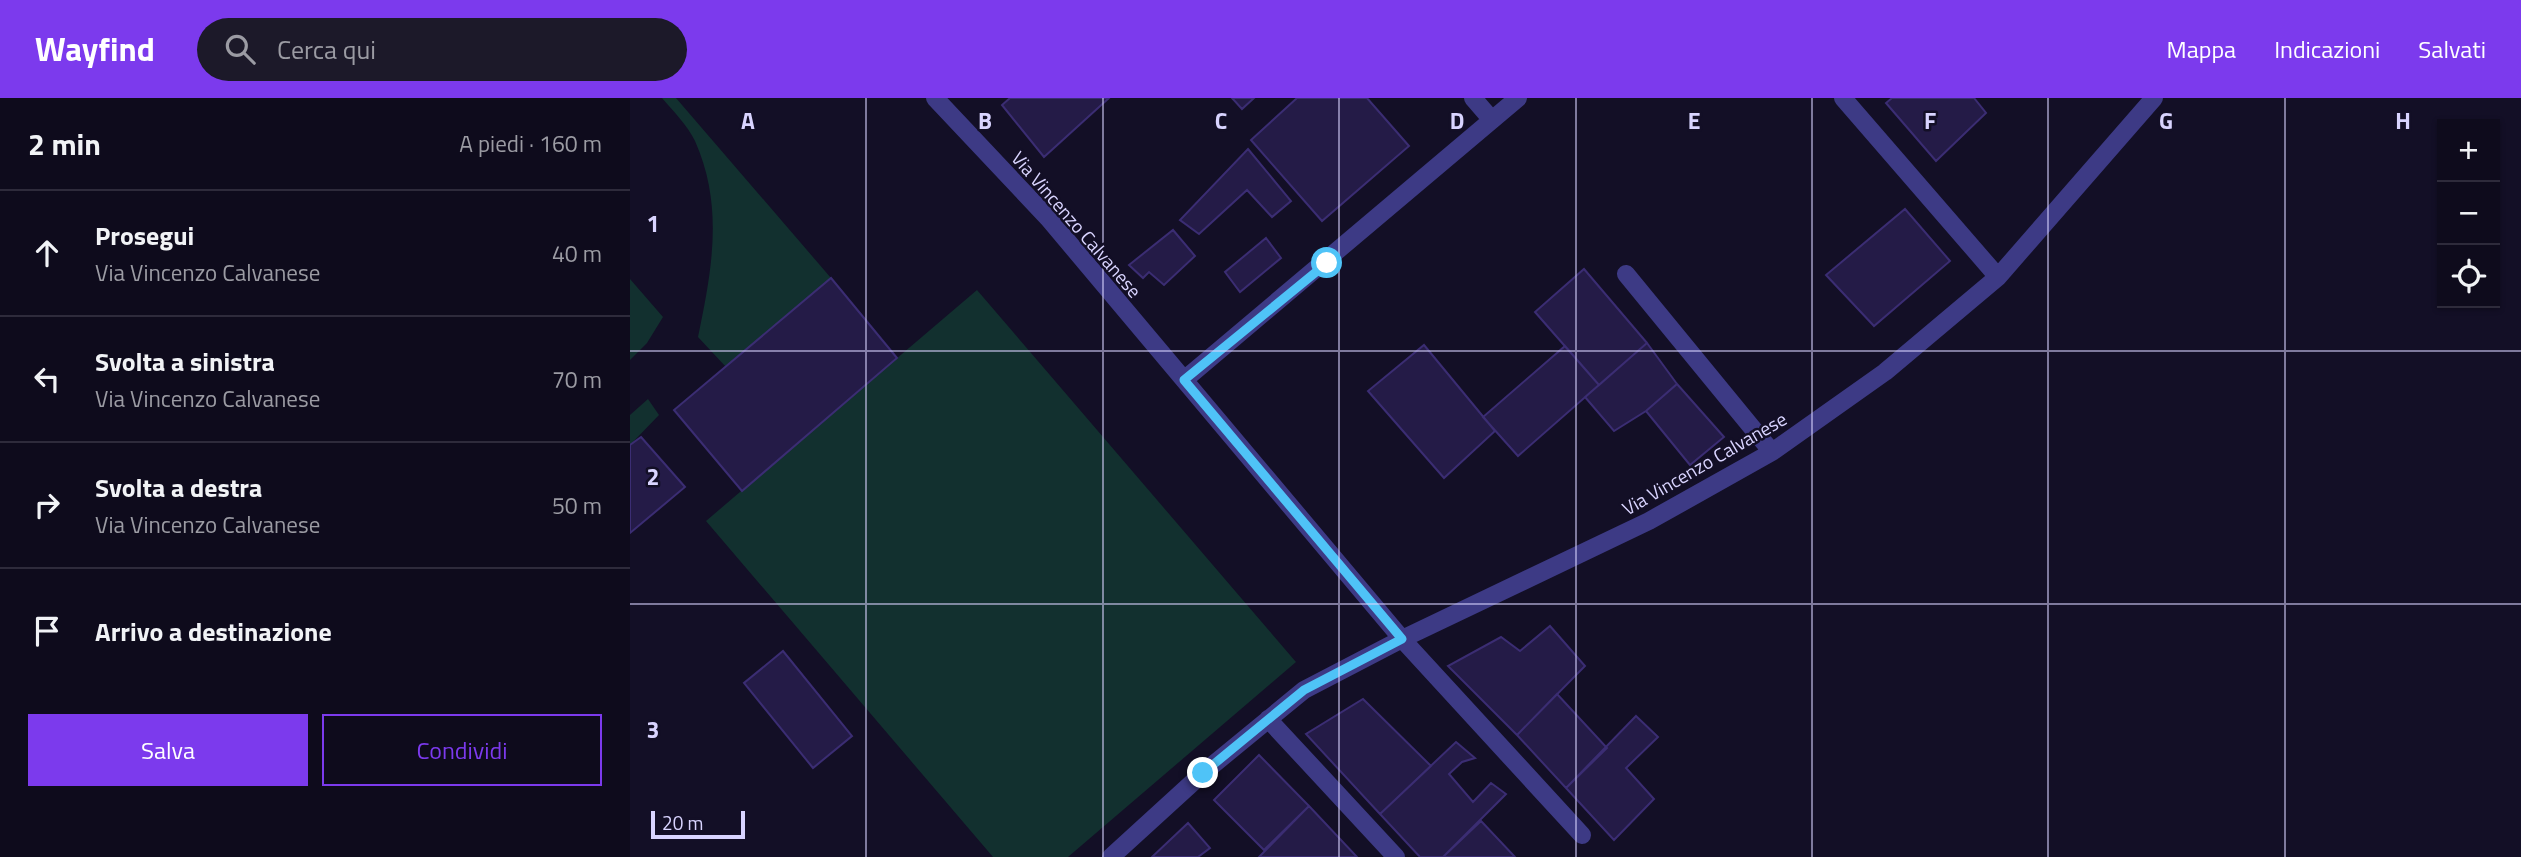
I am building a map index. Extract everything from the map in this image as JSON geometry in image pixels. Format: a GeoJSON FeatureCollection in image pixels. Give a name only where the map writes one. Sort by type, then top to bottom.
{"type":"FeatureCollection","features":[{"type":"Feature","properties":{"kind":"street","name":"Via Vincenzo Calvanese"},"geometry":{"type":"LineString","coordinates":[[935,98],[1048,218],[1402,639],[1582,835]]}},
{"type":"Feature","properties":{"kind":"street"},"geometry":{"type":"LineString","coordinates":[[1473,98],[1492,120]]}},
{"type":"Feature","properties":{"kind":"street"},"geometry":{"type":"LineString","coordinates":[[1184,380],[1518,98]]}},
{"type":"Feature","properties":{"kind":"street"},"geometry":{"type":"LineString","coordinates":[[1843,98],[1998,277]]}},
{"type":"Feature","properties":{"kind":"street","name":"Via Vincenzo Calvanese"},"geometry":{"type":"LineString","coordinates":[[1111,857],[1203,773],[1304,690],[1402,639],[1649,522],[1772,452],[1885,372],[1998,277],[2154,98]]}},
{"type":"Feature","properties":{"kind":"street"},"geometry":{"type":"LineString","coordinates":[[1626,274],[1772,452]]}},
{"type":"Feature","properties":{"kind":"street"},"geometry":{"type":"LineString","coordinates":[[1268,719],[1396,857]]}},
{"type":"Feature","properties":{"kind":"green space"},"geometry":{"type":"Polygon","coordinates":[[[662,98],[676,98],[831,278],[726,367],[698,337],[711,263],[713,238],[710,190],[692,135],[662,98]]]}},
{"type":"Feature","properties":{"kind":"green space"},"geometry":{"type":"Polygon","coordinates":[[[630,279],[663,317],[647,343],[630,360],[630,279]]]}},
{"type":"Feature","properties":{"kind":"green space"},"geometry":{"type":"Polygon","coordinates":[[[977,290],[1296,662],[1068,857],[993,857],[706,521],[977,290]]]}},
{"type":"Feature","properties":{"kind":"green space"},"geometry":{"type":"Polygon","coordinates":[[[648,399],[659,415],[630,445],[630,415],[648,399]]]}},
{"type":"Feature","properties":{"kind":"building"},"geometry":{"type":"Polygon","coordinates":[[[1010,98],[1109,98],[1044,157],[1002,105],[1010,98]]]}},
{"type":"Feature","properties":{"kind":"building"},"geometry":{"type":"Polygon","coordinates":[[[1232,98],[1254,98],[1242,109],[1232,98]]]}},
{"type":"Feature","properties":{"kind":"building"},"geometry":{"type":"Polygon","coordinates":[[[1297,98],[1367,98],[1409,146],[1322,221],[1251,140],[1297,98]]]}},
{"type":"Feature","properties":{"kind":"building"},"geometry":{"type":"Polygon","coordinates":[[[1892,98],[1974,98],[1986,113],[1936,161],[1886,103],[1892,98]]]}},
{"type":"Feature","properties":{"kind":"building"},"geometry":{"type":"Polygon","coordinates":[[[1248,149],[1291,201],[1272,217],[1247,190],[1199,234],[1180,220],[1248,149]]]}},
{"type":"Feature","properties":{"kind":"building"},"geometry":{"type":"Polygon","coordinates":[[[1905,209],[1950,261],[1874,326],[1826,275],[1905,209]]]}},
{"type":"Feature","properties":{"kind":"building"},"geometry":{"type":"Polygon","coordinates":[[[1173,230],[1195,256],[1164,285],[1149,272],[1143,278],[1129,265],[1173,230]]]}},
{"type":"Feature","properties":{"kind":"building"},"geometry":{"type":"Polygon","coordinates":[[[1266,238],[1281,258],[1240,292],[1225,272],[1266,238]]]}},
{"type":"Feature","properties":{"kind":"building"},"geometry":{"type":"Polygon","coordinates":[[[1584,269],[1647,343],[1599,385],[1535,312],[1584,269]]]}},
{"type":"Feature","properties":{"kind":"building"},"geometry":{"type":"Polygon","coordinates":[[[831,278],[897,358],[742,491],[674,410],[831,278]]]}},
{"type":"Feature","properties":{"kind":"building"},"geometry":{"type":"Polygon","coordinates":[[[1647,343],[1677,384],[1646,411],[1614,431],[1585,397],[1647,343]]]}},
{"type":"Feature","properties":{"kind":"building"},"geometry":{"type":"Polygon","coordinates":[[[1424,345],[1495,431],[1444,478],[1368,391],[1424,345]]]}},
{"type":"Feature","properties":{"kind":"building"},"geometry":{"type":"Polygon","coordinates":[[[1565,346],[1599,385],[1518,456],[1483,417],[1565,346]]]}},
{"type":"Feature","properties":{"kind":"building"},"geometry":{"type":"Polygon","coordinates":[[[1677,384],[1724,437],[1690,465],[1646,411],[1677,384]]]}},
{"type":"Feature","properties":{"kind":"building"},"geometry":{"type":"Polygon","coordinates":[[[641,437],[685,487],[630,533],[630,445],[641,437]]]}},
{"type":"Feature","properties":{"kind":"building"},"geometry":{"type":"Polygon","coordinates":[[[1550,626],[1585,666],[1517,735],[1448,666],[1501,637],[1520,651],[1550,626]]]}},
{"type":"Feature","properties":{"kind":"building"},"geometry":{"type":"Polygon","coordinates":[[[783,651],[852,736],[813,768],[744,683],[783,651]]]}},
{"type":"Feature","properties":{"kind":"building"},"geometry":{"type":"Polygon","coordinates":[[[1557,694],[1607,748],[1566,788],[1517,735],[1557,694]]]}},
{"type":"Feature","properties":{"kind":"building"},"geometry":{"type":"Polygon","coordinates":[[[1363,699],[1431,766],[1380,814],[1306,734],[1363,699]]]}},
{"type":"Feature","properties":{"kind":"building"},"geometry":{"type":"Polygon","coordinates":[[[1636,716],[1658,737],[1626,768],[1654,799],[1614,840],[1566,788],[1636,716]]]}},
{"type":"Feature","properties":{"kind":"building"},"geometry":{"type":"Polygon","coordinates":[[[1456,742],[1475,758],[1462,762],[1449,774],[1473,802],[1491,783],[1506,794],[1443,857],[1420,857],[1380,814],[1456,742]]]}},
{"type":"Feature","properties":{"kind":"building"},"geometry":{"type":"Polygon","coordinates":[[[1259,755],[1309,806],[1264,850],[1214,800],[1259,755]]]}},
{"type":"Feature","properties":{"kind":"building"},"geometry":{"type":"Polygon","coordinates":[[[1309,806],[1357,857],[1259,857],[1309,806]]]}},
{"type":"Feature","properties":{"kind":"building"},"geometry":{"type":"Polygon","coordinates":[[[1481,821],[1515,857],[1443,857],[1481,821]]]}},
{"type":"Feature","properties":{"kind":"building"},"geometry":{"type":"Polygon","coordinates":[[[1188,823],[1210,848],[1198,857],[1152,857],[1188,823]]]}},
{"type":"Feature","properties":{"kind":"route"},"geometry":{"type":"LineString","coordinates":[[1203,773],[1304,690],[1402,639],[1184,380],[1327,263]]}}]}
